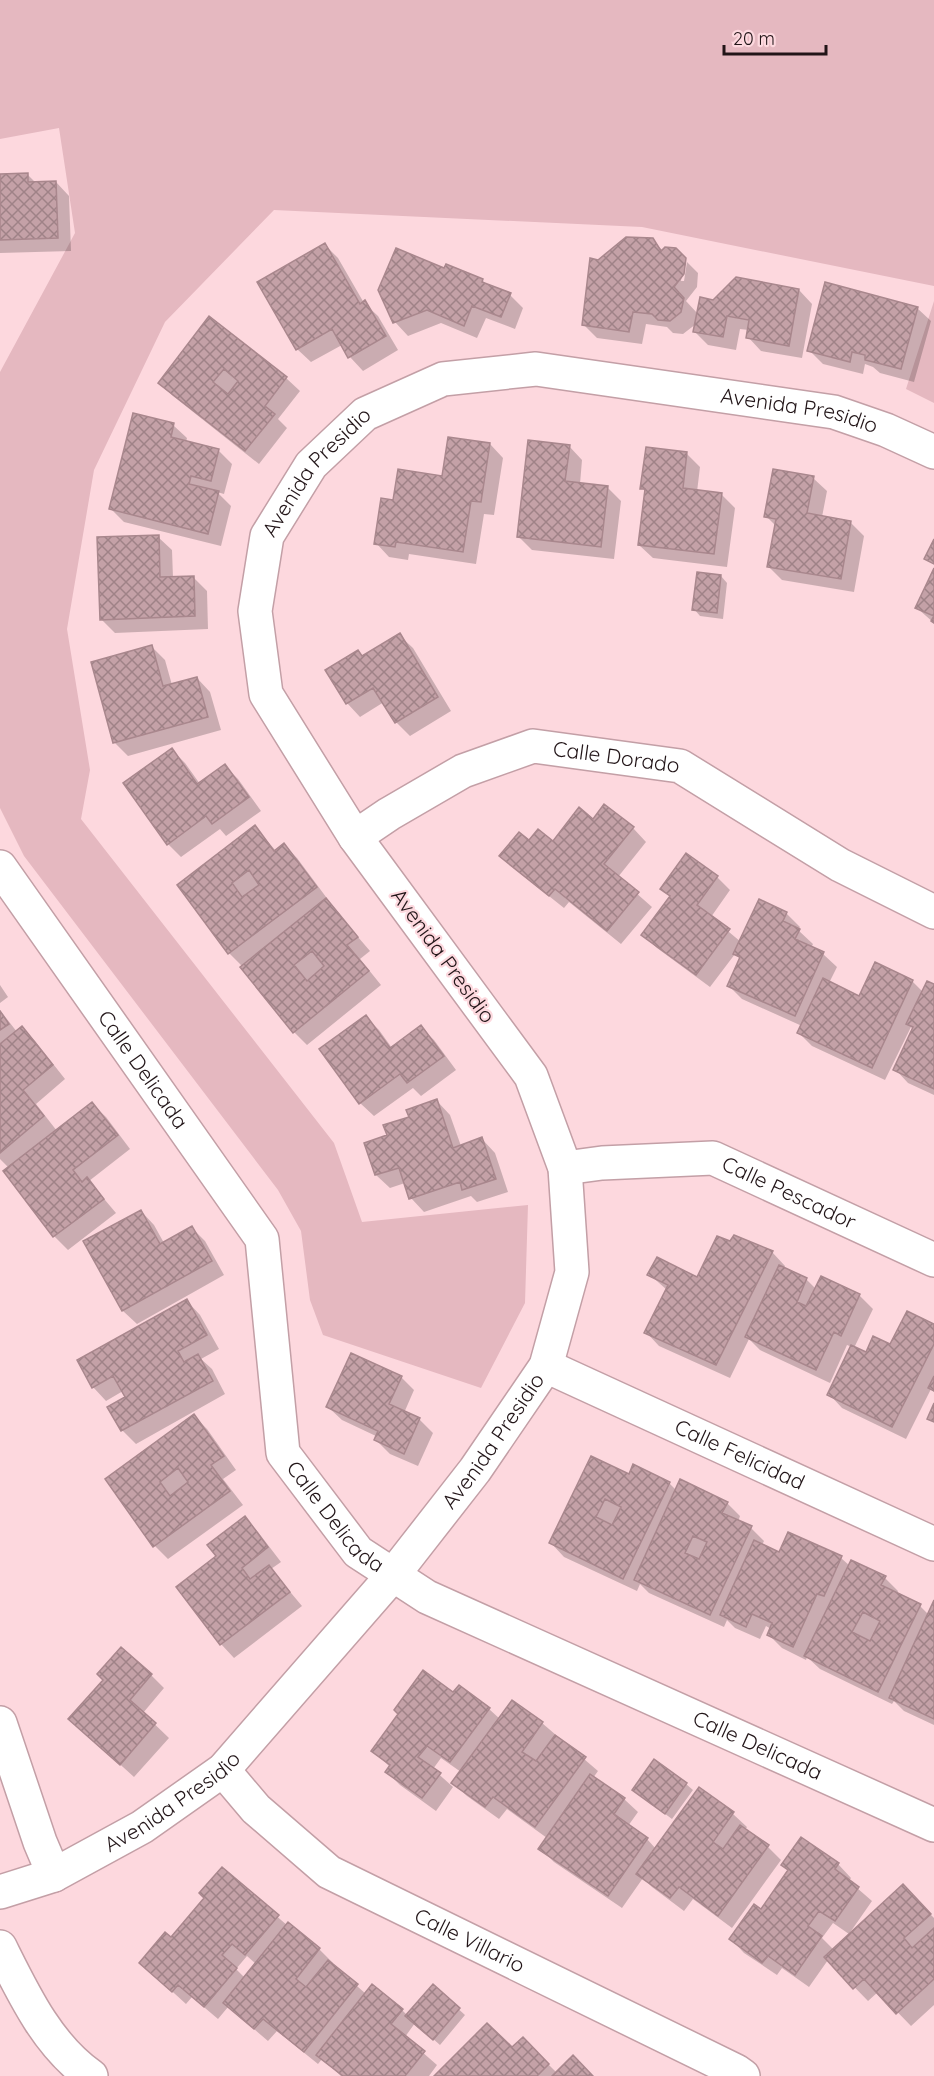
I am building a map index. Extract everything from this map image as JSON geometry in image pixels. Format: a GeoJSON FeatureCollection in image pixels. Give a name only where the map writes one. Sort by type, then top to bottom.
{"type":"FeatureCollection","features":[{"type":"Feature","properties":{"kind":"street","name":"Avenida Presidio"},"geometry":{"type":"LineString","coordinates":[[0,1892],[54,1875],[142,1827],[223,1770],[393,1575],[475,1470],[546,1366],[572,1272],[566,1168],[531,1076],[355,837],[266,694],[255,611],[267,536],[311,465],[365,414],[443,379],[536,369],[834,412],[886,430],[934,452]]}},
{"type":"Feature","properties":{"kind":"street","name":"Calle Dorado"},"geometry":{"type":"LineString","coordinates":[[355,837],[389,814],[464,771],[533,746],[680,766],[840,865],[934,912]]}},
{"type":"Feature","properties":{"kind":"street","name":"Calle Delicada"},"geometry":{"type":"LineString","coordinates":[[0,867],[262,1239],[283,1453],[358,1552],[427,1597],[934,1825]]}},
{"type":"Feature","properties":{"kind":"street","name":"Calle Pescador"},"geometry":{"type":"LineString","coordinates":[[566,1168],[602,1163],[713,1158],[934,1260]]}},
{"type":"Feature","properties":{"kind":"street","name":"Calle Felicidad"},"geometry":{"type":"LineString","coordinates":[[546,1366],[934,1544]]}},
{"type":"Feature","properties":{"kind":"street"},"geometry":{"type":"LineString","coordinates":[[0,1723],[40,1842],[54,1875]]}},
{"type":"Feature","properties":{"kind":"street","name":"Calle Villario"},"geometry":{"type":"LineString","coordinates":[[223,1770],[256,1809],[328,1872],[742,2076]]}},
{"type":"Feature","properties":{"kind":"street"},"geometry":{"type":"LineString","coordinates":[[0,1947],[32,2010],[75,2065],[91,2076]]}},
{"type":"Feature","properties":{"kind":"shaded area"},"geometry":{"type":"Polygon","coordinates":[[[0,0],[934,0],[934,286],[642,227],[274,210],[165,322],[94,470],[67,629],[90,770],[81,819],[334,1143],[362,1222],[528,1205],[525,1303],[481,1388],[323,1335],[310,1300],[301,1231],[278,1190],[24,856],[0,808],[0,372],[75,233],[59,128],[0,139],[0,0]]]}},
{"type":"Feature","properties":{"kind":"shaded area"},"geometry":{"type":"Polygon","coordinates":[[[934,301],[934,403],[906,389],[934,301]]]}},
{"type":"Feature","properties":{"kind":"building"},"geometry":{"type":"Polygon","coordinates":[[[28,173],[28,182],[56,181],[58,238],[0,240],[0,174],[28,173]]]}},
{"type":"Feature","properties":{"kind":"building"},"geometry":{"type":"Polygon","coordinates":[[[626,237],[653,238],[661,251],[665,247],[676,248],[686,258],[684,274],[674,287],[684,298],[681,312],[670,321],[658,320],[652,314],[633,312],[629,332],[582,325],[590,258],[598,260],[626,237]]]}},
{"type":"Feature","properties":{"kind":"building"},"geometry":{"type":"Polygon","coordinates":[[[325,243],[360,304],[365,300],[386,336],[348,358],[332,329],[296,350],[257,282],[325,243]]]}},
{"type":"Feature","properties":{"kind":"building"},"geometry":{"type":"Polygon","coordinates":[[[396,248],[444,268],[446,264],[511,293],[501,317],[472,306],[464,326],[427,310],[393,323],[378,290],[396,248]]]}},
{"type":"Feature","properties":{"kind":"building"},"geometry":{"type":"Polygon","coordinates":[[[736,277],[799,289],[789,346],[746,338],[749,320],[727,316],[723,337],[693,332],[700,297],[713,300],[736,277]]]}},
{"type":"Feature","properties":{"kind":"building"},"geometry":{"type":"Polygon","coordinates":[[[825,282],[918,307],[901,369],[865,360],[865,355],[852,352],[850,362],[807,351],[825,282]]]}},
{"type":"Feature","properties":{"kind":"building"},"geometry":{"type":"Polygon","coordinates":[[[209,316],[287,377],[265,406],[275,414],[245,451],[158,383],[209,316]],[[224,369],[213,382],[228,394],[238,381],[224,369]]]}},
{"type":"Feature","properties":{"kind":"building"},"geometry":{"type":"Polygon","coordinates":[[[133,413],[174,423],[171,437],[219,449],[211,481],[191,476],[189,484],[219,491],[208,534],[109,509],[133,413]]]}},
{"type":"Feature","properties":{"kind":"building"},"geometry":{"type":"Polygon","coordinates":[[[448,437],[490,443],[481,502],[471,501],[463,552],[396,542],[395,547],[374,544],[381,498],[393,500],[398,469],[442,476],[448,437]]]}},
{"type":"Feature","properties":{"kind":"building"},"geometry":{"type":"Polygon","coordinates":[[[528,440],[570,445],[565,481],[608,486],[601,547],[517,537],[528,440]]]}},
{"type":"Feature","properties":{"kind":"building"},"geometry":{"type":"Polygon","coordinates":[[[646,447],[687,452],[683,488],[722,493],[714,554],[638,545],[645,489],[640,489],[646,447]]]}},
{"type":"Feature","properties":{"kind":"building"},"geometry":{"type":"Polygon","coordinates":[[[773,469],[814,476],[807,513],[851,521],[841,579],[767,567],[776,519],[764,517],[773,469]]]}},
{"type":"Feature","properties":{"kind":"building"},"geometry":{"type":"Polygon","coordinates":[[[159,535],[160,577],[194,576],[195,616],[100,620],[97,537],[159,535]]]}},
{"type":"Feature","properties":{"kind":"building"},"geometry":{"type":"Polygon","coordinates":[[[934,539],[934,564],[924,559],[934,539]]]}},
{"type":"Feature","properties":{"kind":"building"},"geometry":{"type":"Polygon","coordinates":[[[934,568],[934,616],[915,608],[934,568]]]}},
{"type":"Feature","properties":{"kind":"building"},"geometry":{"type":"Polygon","coordinates":[[[697,572],[721,575],[717,613],[692,610],[697,572]]]}},
{"type":"Feature","properties":{"kind":"building"},"geometry":{"type":"Polygon","coordinates":[[[400,633],[438,697],[395,723],[373,688],[346,704],[325,670],[358,650],[362,656],[400,633]]]}},
{"type":"Feature","properties":{"kind":"building"},"geometry":{"type":"Polygon","coordinates":[[[152,645],[163,686],[197,677],[208,717],[113,743],[91,662],[152,645]]]}},
{"type":"Feature","properties":{"kind":"building"},"geometry":{"type":"Polygon","coordinates":[[[172,748],[197,784],[225,764],[249,797],[212,824],[206,816],[167,845],[123,783],[172,748]]]}},
{"type":"Feature","properties":{"kind":"building"},"geometry":{"type":"Polygon","coordinates":[[[604,804],[634,827],[604,864],[639,892],[607,931],[555,889],[549,896],[499,856],[519,832],[529,840],[538,829],[553,841],[579,807],[593,819],[604,804]]]}},
{"type":"Feature","properties":{"kind":"building"},"geometry":{"type":"Polygon","coordinates":[[[255,825],[274,851],[284,843],[317,887],[228,954],[177,885],[255,825]],[[249,870],[232,883],[242,897],[259,885],[249,870]]]}},
{"type":"Feature","properties":{"kind":"building"},"geometry":{"type":"Polygon","coordinates":[[[686,853],[718,876],[697,905],[730,929],[696,975],[641,935],[670,896],[660,889],[686,853]]]}},
{"type":"Feature","properties":{"kind":"building"},"geometry":{"type":"Polygon","coordinates":[[[326,898],[358,937],[347,945],[369,971],[293,1033],[240,967],[326,898]],[[312,951],[294,965],[307,981],[324,966],[312,951]]]}},
{"type":"Feature","properties":{"kind":"building"},"geometry":{"type":"Polygon","coordinates":[[[759,899],[787,912],[783,921],[800,929],[795,939],[824,952],[795,1016],[727,986],[740,957],[733,954],[759,899]]]}},
{"type":"Feature","properties":{"kind":"building"},"geometry":{"type":"Polygon","coordinates":[[[875,962],[913,980],[872,1068],[797,1033],[823,978],[859,996],[875,962]]]}},
{"type":"Feature","properties":{"kind":"building"},"geometry":{"type":"Polygon","coordinates":[[[927,981],[934,984],[934,1089],[893,1070],[913,1027],[906,1024],[927,981]]]}},
{"type":"Feature","properties":{"kind":"building"},"geometry":{"type":"Polygon","coordinates":[[[0,1011],[9,1024],[0,1030],[0,1011]]]}},
{"type":"Feature","properties":{"kind":"building"},"geometry":{"type":"Polygon","coordinates":[[[366,1015],[390,1048],[421,1025],[444,1056],[407,1083],[400,1074],[359,1104],[319,1049],[366,1015]]]}},
{"type":"Feature","properties":{"kind":"building"},"geometry":{"type":"Polygon","coordinates":[[[22,1026],[53,1065],[23,1090],[44,1116],[0,1153],[0,1044],[22,1026]]]}},
{"type":"Feature","properties":{"kind":"building"},"geometry":{"type":"Polygon","coordinates":[[[437,1099],[453,1148],[482,1137],[496,1179],[462,1190],[460,1182],[409,1199],[399,1168],[375,1175],[364,1143],[387,1135],[383,1125],[409,1117],[406,1110],[437,1099]]]}},
{"type":"Feature","properties":{"kind":"building"},"geometry":{"type":"Polygon","coordinates":[[[92,1102],[118,1135],[73,1170],[82,1182],[87,1177],[104,1199],[53,1237],[3,1171],[92,1102]]]}},
{"type":"Feature","properties":{"kind":"building"},"geometry":{"type":"Polygon","coordinates":[[[141,1210],[160,1244],[192,1226],[212,1261],[122,1311],[83,1241],[141,1210]]]}},
{"type":"Feature","properties":{"kind":"building"},"geometry":{"type":"Polygon","coordinates":[[[734,1235],[773,1251],[716,1365],[644,1333],[668,1285],[647,1275],[657,1257],[697,1277],[717,1236],[730,1241],[734,1235]]]}},
{"type":"Feature","properties":{"kind":"building"},"geometry":{"type":"Polygon","coordinates":[[[779,1265],[807,1278],[797,1302],[806,1306],[821,1276],[860,1294],[841,1336],[834,1332],[816,1370],[745,1337],[779,1265]]]}},
{"type":"Feature","properties":{"kind":"building"},"geometry":{"type":"Polygon","coordinates":[[[187,1299],[207,1335],[178,1351],[184,1362],[198,1354],[213,1381],[121,1431],[107,1407],[125,1397],[113,1376],[92,1388],[77,1360],[187,1299]]]}},
{"type":"Feature","properties":{"kind":"building"},"geometry":{"type":"Polygon","coordinates":[[[907,1311],[934,1324],[934,1344],[892,1427],[827,1395],[851,1345],[866,1352],[873,1336],[890,1344],[907,1311]]]}},
{"type":"Feature","properties":{"kind":"building"},"geometry":{"type":"Polygon","coordinates":[[[351,1353],[402,1376],[389,1404],[420,1418],[404,1454],[374,1440],[378,1431],[326,1407],[351,1353]]]}},
{"type":"Feature","properties":{"kind":"building"},"geometry":{"type":"Polygon","coordinates":[[[934,1376],[934,1391],[928,1388],[934,1376]]]}},
{"type":"Feature","properties":{"kind":"building"},"geometry":{"type":"Polygon","coordinates":[[[934,1403],[934,1422],[927,1419],[934,1403]]]}},
{"type":"Feature","properties":{"kind":"building"},"geometry":{"type":"Polygon","coordinates":[[[194,1414],[224,1456],[211,1465],[230,1491],[153,1547],[105,1479],[194,1414]],[[178,1468],[160,1482],[170,1496],[188,1482],[178,1468]]]}},
{"type":"Feature","properties":{"kind":"building"},"geometry":{"type":"Polygon","coordinates":[[[591,1456],[629,1474],[633,1464],[670,1482],[623,1579],[549,1543],[591,1456]],[[605,1499],[596,1517],[612,1525],[621,1507],[605,1499]]]}},
{"type":"Feature","properties":{"kind":"building"},"geometry":{"type":"Polygon","coordinates":[[[680,1479],[728,1502],[722,1513],[752,1526],[710,1615],[634,1580],[680,1479]],[[693,1536],[685,1553],[699,1559],[707,1542],[693,1536]]]}},
{"type":"Feature","properties":{"kind":"building"},"geometry":{"type":"Polygon","coordinates":[[[245,1516],[268,1547],[242,1568],[250,1579],[269,1565],[290,1592],[220,1645],[176,1587],[216,1556],[207,1545],[245,1516]]]}},
{"type":"Feature","properties":{"kind":"building"},"geometry":{"type":"Polygon","coordinates":[[[788,1532],[842,1556],[824,1596],[817,1594],[793,1647],[767,1635],[772,1623],[752,1614],[746,1627],[720,1615],[754,1540],[779,1552],[788,1532]]]}},
{"type":"Feature","properties":{"kind":"building"},"geometry":{"type":"Polygon","coordinates":[[[851,1560],[886,1576],[881,1585],[921,1604],[878,1692],[804,1656],[851,1560]],[[863,1612],[852,1632],[870,1641],[880,1621],[863,1612]]]}},
{"type":"Feature","properties":{"kind":"building"},"geometry":{"type":"Polygon","coordinates":[[[934,1600],[934,1719],[889,1698],[934,1600]]]}},
{"type":"Feature","properties":{"kind":"building"},"geometry":{"type":"Polygon","coordinates":[[[121,1647],[152,1674],[130,1700],[156,1723],[120,1765],[68,1719],[103,1680],[97,1674],[121,1647]]]}},
{"type":"Feature","properties":{"kind":"building"},"geometry":{"type":"Polygon","coordinates":[[[423,1670],[453,1692],[459,1685],[490,1708],[450,1762],[427,1746],[418,1757],[441,1773],[422,1798],[385,1772],[390,1765],[371,1751],[398,1714],[394,1710],[423,1670]]]}},
{"type":"Feature","properties":{"kind":"building"},"geometry":{"type":"Polygon","coordinates":[[[512,1700],[543,1722],[522,1752],[536,1761],[555,1735],[586,1757],[535,1827],[493,1797],[485,1807],[451,1783],[512,1700]]]}},
{"type":"Feature","properties":{"kind":"building"},"geometry":{"type":"Polygon","coordinates":[[[654,1759],[687,1783],[665,1814],[632,1790],[654,1759]]]}},
{"type":"Feature","properties":{"kind":"building"},"geometry":{"type":"Polygon","coordinates":[[[590,1774],[625,1798],[614,1814],[648,1838],[608,1896],[538,1849],[590,1774]]]}},
{"type":"Feature","properties":{"kind":"building"},"geometry":{"type":"Polygon","coordinates":[[[699,1787],[734,1812],[713,1842],[723,1849],[740,1825],[769,1845],[718,1916],[679,1887],[670,1898],[636,1874],[699,1787]]]}},
{"type":"Feature","properties":{"kind":"building"},"geometry":{"type":"Polygon","coordinates":[[[801,1837],[839,1863],[835,1869],[859,1887],[835,1921],[819,1911],[808,1926],[822,1936],[795,1975],[768,1956],[762,1963],[729,1939],[754,1904],[761,1909],[788,1870],[781,1865],[801,1837]]]}},
{"type":"Feature","properties":{"kind":"building"},"geometry":{"type":"Polygon","coordinates":[[[222,1867],[279,1915],[245,1955],[232,1944],[222,1955],[237,1968],[204,2007],[178,1985],[172,1992],[139,1963],[165,1932],[171,1937],[204,1898],[199,1893],[222,1867]]]}},
{"type":"Feature","properties":{"kind":"building"},"geometry":{"type":"Polygon","coordinates":[[[903,1884],[931,1914],[904,1938],[912,1948],[934,1928],[934,1979],[896,2014],[864,1979],[853,1989],[824,1957],[903,1884]]]}},
{"type":"Feature","properties":{"kind":"building"},"geometry":{"type":"Polygon","coordinates":[[[288,1922],[320,1948],[296,1979],[306,1987],[328,1960],[358,1984],[304,2052],[263,2019],[254,2029],[223,2003],[288,1922]]]}},
{"type":"Feature","properties":{"kind":"building"},"geometry":{"type":"Polygon","coordinates":[[[372,1984],[403,2009],[391,2024],[425,2051],[405,2076],[343,2076],[316,2055],[372,1984]]]}},
{"type":"Feature","properties":{"kind":"building"},"geometry":{"type":"Polygon","coordinates":[[[433,1984],[460,2008],[433,2040],[405,2016],[433,1984]]]}},
{"type":"Feature","properties":{"kind":"building"},"geometry":{"type":"Polygon","coordinates":[[[487,2023],[512,2047],[523,2037],[549,2064],[537,2076],[434,2076],[487,2023]]]}},
{"type":"Feature","properties":{"kind":"building"},"geometry":{"type":"Polygon","coordinates":[[[573,2055],[593,2076],[552,2076],[573,2055]]]}}]}
